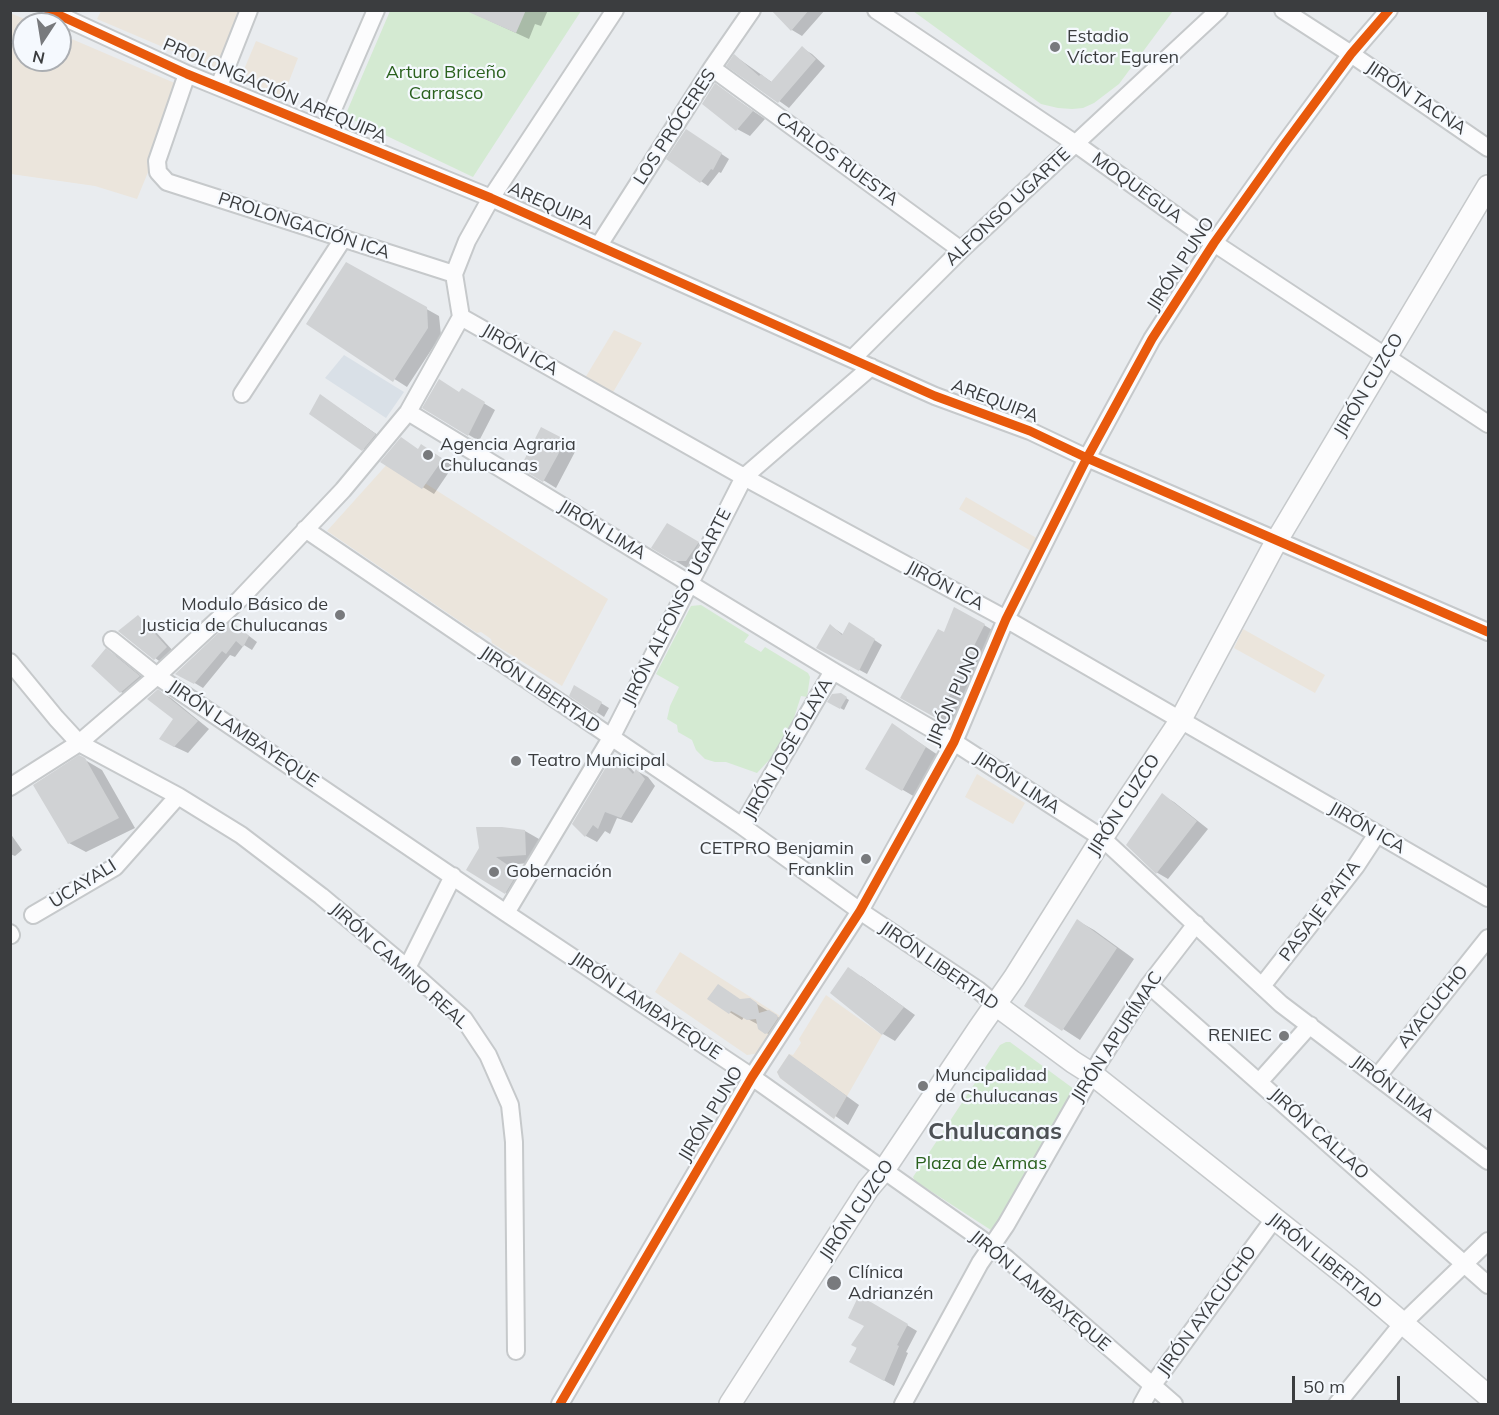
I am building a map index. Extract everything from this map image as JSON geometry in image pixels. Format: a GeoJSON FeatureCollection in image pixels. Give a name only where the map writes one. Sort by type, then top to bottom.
{"type":"FeatureCollection","features":[{"type":"Feature","properties":{"kind":"street","name":"PROLONGACIÓN AREQUIPA"},"geometry":{"type":"LineString","coordinates":[[48,10],[74,15],[187,74],[492,198]]}},
{"type":"Feature","properties":{"kind":"street"},"geometry":{"type":"LineString","coordinates":[[219,86],[249,10]]}},
{"type":"Feature","properties":{"kind":"street"},"geometry":{"type":"LineString","coordinates":[[324,130],[376,10]]}},
{"type":"Feature","properties":{"kind":"street"},"geometry":{"type":"LineString","coordinates":[[10,787],[79,743],[157,676],[240,599],[344,490],[408,412],[461,317],[454,274],[467,241],[492,198],[615,10]]}},
{"type":"Feature","properties":{"kind":"street","name":"LOS PRÓCERES"},"geometry":{"type":"LineString","coordinates":[[599,245],[712,68],[752,10]]}},
{"type":"Feature","properties":{"kind":"street","name":"MOQUEGUA"},"geometry":{"type":"LineString","coordinates":[[876,10],[1076,144],[1214,243],[1488,424]]}},
{"type":"Feature","properties":{"kind":"street","name":"ALFONSO UGARTE"},"geometry":{"type":"LineString","coordinates":[[853,358],[961,250],[1219,10]]}},
{"type":"Feature","properties":{"kind":"street","name":"JIRÓN TACNA"},"geometry":{"type":"LineString","coordinates":[[1283,10],[1488,148]]}},
{"type":"Feature","properties":{"kind":"street","name":"JIRÓN PUNO"},"geometry":{"type":"LineString","coordinates":[[560,1404],[752,1077],[860,911],[954,742],[1006,620],[1087,458],[1152,339],[1214,243],[1283,146],[1351,54],[1389,10]]}},
{"type":"Feature","properties":{"kind":"street","name":"CARLOS RUESTA"},"geometry":{"type":"LineString","coordinates":[[712,68],[961,250]]}},
{"type":"Feature","properties":{"kind":"street","name":"PROLONGACIÓN ICA"},"geometry":{"type":"LineString","coordinates":[[187,74],[157,161],[158,172],[166,182],[454,274]]}},
{"type":"Feature","properties":{"kind":"street","name":"JIRÓN CUZCO"},"geometry":{"type":"LineString","coordinates":[[730,1404],[868,1189],[884,1170],[996,1005],[1102,838],[1180,721],[1277,540],[1488,186]]}},
{"type":"Feature","properties":{"kind":"street","name":"AREQUIPA"},"geometry":{"type":"LineString","coordinates":[[492,198],[935,396],[1030,431],[1087,458],[1488,632]]}},
{"type":"Feature","properties":{"kind":"street"},"geometry":{"type":"LineString","coordinates":[[242,394],[343,239]]}},
{"type":"Feature","properties":{"kind":"street","name":"JIRÓN ICA"},"geometry":{"type":"LineString","coordinates":[[461,317],[744,477],[1006,620],[1488,898]]}},
{"type":"Feature","properties":{"kind":"street","name":"JIRÓN ALFONSO UGARTE"},"geometry":{"type":"LineString","coordinates":[[506,913],[611,738],[744,477],[871,367]]}},
{"type":"Feature","properties":{"kind":"street","name":"JIRÓN LIMA"},"geometry":{"type":"LineString","coordinates":[[408,412],[833,671],[954,742],[1102,838],[1281,1004],[1488,1161]]}},
{"type":"Feature","properties":{"kind":"street","name":"JIRÓN LIBERTAD"},"geometry":{"type":"LineString","coordinates":[[305,529],[742,826],[860,911],[978,990],[1064,1056],[1092,1074],[1352,1280],[1488,1396]]}},
{"type":"Feature","properties":{"kind":"street","name":"JIRÓN LAMBAYEQUE"},"geometry":{"type":"LineString","coordinates":[[112,640],[157,676],[752,1077],[884,1170],[991,1248],[1174,1404]]}},
{"type":"Feature","properties":{"kind":"street","name":"JIRÓN CAMINO REAL"},"geometry":{"type":"LineString","coordinates":[[10,662],[79,743],[178,796],[241,835],[321,896],[464,1019],[488,1055],[510,1105],[514,1142],[516,1351]]}},
{"type":"Feature","properties":{"kind":"street","name":"JIRÓN JOSÉ OLAYA"},"geometry":{"type":"LineString","coordinates":[[742,826],[833,671]]}},
{"type":"Feature","properties":{"kind":"street","name":"UCAYALI"},"geometry":{"type":"LineString","coordinates":[[33,915],[115,867],[178,796]]}},
{"type":"Feature","properties":{"kind":"street","name":"PASAJE PAITA"},"geometry":{"type":"LineString","coordinates":[[1262,986],[1330,900],[1377,834]]}},
{"type":"Feature","properties":{"kind":"street"},"geometry":{"type":"LineString","coordinates":[[407,968],[453,876]]}},
{"type":"Feature","properties":{"kind":"street","name":"JIRÓN APURÍMAC"},"geometry":{"type":"LineString","coordinates":[[903,1404],[980,1263],[991,1248],[1092,1074],[1149,985],[1196,924]]}},
{"type":"Feature","properties":{"kind":"street","name":"AYACUCHO"},"geometry":{"type":"LineString","coordinates":[[1377,1077],[1488,938]]}},
{"type":"Feature","properties":{"kind":"street","name":"JIRÓN CALLAO"},"geometry":{"type":"LineString","coordinates":[[1149,985],[1488,1285]]}},
{"type":"Feature","properties":{"kind":"street"},"geometry":{"type":"LineString","coordinates":[[1260,1081],[1310,1025]]}},
{"type":"Feature","properties":{"kind":"street","name":"JIRÓN AYACUCHO"},"geometry":{"type":"LineString","coordinates":[[1142,1404],[1152,1386],[1274,1219]]}},
{"type":"Feature","properties":{"kind":"street"},"geometry":{"type":"LineString","coordinates":[[1337,1404],[1402,1324],[1488,1241]]}},
{"type":"Feature","properties":{"kind":"shaded area"},"geometry":{"type":"Polygon","coordinates":[[[101,11],[242,11],[217,70],[97,19],[101,11]]]}},
{"type":"Feature","properties":{"kind":"shaded area"},"geometry":{"type":"Polygon","coordinates":[[[10,13],[12,14],[12,72],[72,72],[72,39],[177,84],[181,92],[137,199],[95,186],[11,174],[10,13]]]}},
{"type":"Feature","properties":{"kind":"shaded area"},"geometry":{"type":"Polygon","coordinates":[[[256,41],[298,58],[283,97],[240,79],[256,41]]]}},
{"type":"Feature","properties":{"kind":"shaded area"},"geometry":{"type":"Polygon","coordinates":[[[614,330],[642,343],[612,394],[585,378],[614,330]]]}},
{"type":"Feature","properties":{"kind":"shaded area"},"geometry":{"type":"Polygon","coordinates":[[[344,355],[404,392],[386,418],[325,378],[344,355]]]}},
{"type":"Feature","properties":{"kind":"shaded area"},"geometry":{"type":"Polygon","coordinates":[[[390,461],[608,599],[562,686],[492,643],[491,639],[481,632],[477,633],[327,531],[390,461]]]}},
{"type":"Feature","properties":{"kind":"shaded area"},"geometry":{"type":"Polygon","coordinates":[[[966,497],[1045,543],[1038,555],[959,509],[966,497]]]}},
{"type":"Feature","properties":{"kind":"shaded area"},"geometry":{"type":"Polygon","coordinates":[[[1243,629],[1325,675],[1315,693],[1234,648],[1243,629]]]}},
{"type":"Feature","properties":{"kind":"shaded area"},"geometry":{"type":"Polygon","coordinates":[[[977,774],[1025,803],[1013,824],[965,797],[977,774]]]}},
{"type":"Feature","properties":{"kind":"shaded area"},"geometry":{"type":"Polygon","coordinates":[[[680,952],[785,1019],[761,1053],[747,1055],[655,992],[680,952]]]}},
{"type":"Feature","properties":{"kind":"shaded area"},"geometry":{"type":"Polygon","coordinates":[[[826,995],[882,1035],[834,1119],[780,1078],[777,1072],[789,1054],[793,1055],[801,1043],[799,1039],[826,995]]]}},
{"type":"Feature","properties":{"kind":"green space","name":"Arturo Briceño Carrasco"},"geometry":{"type":"Polygon","coordinates":[[[390,11],[581,11],[473,177],[345,116],[390,11]]]}},
{"type":"Feature","properties":{"kind":"green space","name":"Estadio Víctor Eguren"},"geometry":{"type":"Polygon","coordinates":[[[913,11],[1173,11],[1119,84],[1094,103],[1083,108],[1072,109],[1041,104],[913,11]]]}},
{"type":"Feature","properties":{"kind":"green space"},"geometry":{"type":"Polygon","coordinates":[[[701,605],[749,635],[744,642],[761,652],[765,647],[808,673],[810,677],[807,697],[801,696],[784,740],[757,773],[726,762],[705,759],[696,750],[692,740],[678,732],[677,725],[667,719],[679,687],[656,674],[691,606],[701,605]]]}},
{"type":"Feature","properties":{"kind":"green space","name":"Plaza de Armas"},"geometry":{"type":"Polygon","coordinates":[[[1010,1042],[1078,1092],[994,1232],[915,1181],[913,1177],[1000,1045],[1010,1042]]]}},
{"type":"Feature","properties":{"kind":"building"},"geometry":{"type":"Polygon","coordinates":[[[464,10],[526,10],[516,33],[464,10]]]}},
{"type":"Feature","properties":{"kind":"building"},"geometry":{"type":"Polygon","coordinates":[[[771,10],[809,10],[791,31],[771,10]]]}},
{"type":"Feature","properties":{"kind":"building"},"geometry":{"type":"Polygon","coordinates":[[[802,46],[816,59],[778,103],[726,66],[734,54],[759,76],[761,74],[771,82],[802,46]]]}},
{"type":"Feature","properties":{"kind":"building"},"geometry":{"type":"Polygon","coordinates":[[[715,83],[753,111],[736,131],[702,104],[715,83]]]}},
{"type":"Feature","properties":{"kind":"building"},"geometry":{"type":"Polygon","coordinates":[[[686,129],[722,153],[713,170],[711,169],[700,183],[666,159],[686,129]]]}},
{"type":"Feature","properties":{"kind":"building"},"geometry":{"type":"Polygon","coordinates":[[[346,262],[427,307],[428,328],[393,382],[306,324],[346,262]]]}},
{"type":"Feature","properties":{"kind":"building"},"geometry":{"type":"Polygon","coordinates":[[[439,379],[459,392],[462,388],[485,402],[468,436],[422,408],[439,379]]]}},
{"type":"Feature","properties":{"kind":"building"},"geometry":{"type":"Polygon","coordinates":[[[320,394],[376,434],[362,451],[309,414],[320,394]]]}},
{"type":"Feature","properties":{"kind":"building"},"geometry":{"type":"Polygon","coordinates":[[[541,427],[566,440],[543,482],[520,468],[541,427]]]}},
{"type":"Feature","properties":{"kind":"building"},"geometry":{"type":"Polygon","coordinates":[[[401,437],[418,449],[421,444],[443,459],[422,489],[380,462],[401,437]]]}},
{"type":"Feature","properties":{"kind":"building"},"geometry":{"type":"Polygon","coordinates":[[[667,523],[699,542],[686,561],[673,561],[651,548],[667,523]]]}},
{"type":"Feature","properties":{"kind":"building"},"geometry":{"type":"Polygon","coordinates":[[[954,607],[985,624],[973,648],[976,650],[936,718],[900,698],[938,629],[944,632],[954,607]]]}},
{"type":"Feature","properties":{"kind":"building"},"geometry":{"type":"Polygon","coordinates":[[[138,615],[167,647],[154,660],[118,631],[138,615]]]}},
{"type":"Feature","properties":{"kind":"building"},"geometry":{"type":"Polygon","coordinates":[[[231,621],[249,636],[243,647],[236,641],[226,654],[222,651],[194,684],[175,674],[231,621]]]}},
{"type":"Feature","properties":{"kind":"building"},"geometry":{"type":"Polygon","coordinates":[[[849,622],[875,639],[859,671],[816,648],[830,624],[842,635],[849,622]]]}},
{"type":"Feature","properties":{"kind":"building"},"geometry":{"type":"Polygon","coordinates":[[[106,648],[140,676],[120,693],[91,666],[106,648]]]}},
{"type":"Feature","properties":{"kind":"building"},"geometry":{"type":"Polygon","coordinates":[[[574,685],[602,702],[596,714],[569,696],[574,685]]]}},
{"type":"Feature","properties":{"kind":"building"},"geometry":{"type":"Polygon","coordinates":[[[158,689],[198,721],[174,747],[159,739],[173,719],[147,699],[158,689]]]}},
{"type":"Feature","properties":{"kind":"building"},"geometry":{"type":"Polygon","coordinates":[[[841,693],[847,697],[840,709],[827,702],[832,694],[841,693]]]}},
{"type":"Feature","properties":{"kind":"building"},"geometry":{"type":"Polygon","coordinates":[[[892,723],[926,747],[902,791],[865,769],[892,723]]]}},
{"type":"Feature","properties":{"kind":"building"},"geometry":{"type":"Polygon","coordinates":[[[79,755],[85,758],[119,818],[68,844],[33,785],[79,755]]]}},
{"type":"Feature","properties":{"kind":"building"},"geometry":{"type":"Polygon","coordinates":[[[616,756],[633,774],[636,769],[645,779],[621,818],[605,812],[598,829],[593,825],[585,837],[572,824],[612,757],[616,756]]]}},
{"type":"Feature","properties":{"kind":"building"},"geometry":{"type":"Polygon","coordinates":[[[1162,793],[1197,821],[1156,874],[1126,845],[1162,793]]]}},
{"type":"Feature","properties":{"kind":"building"},"geometry":{"type":"Polygon","coordinates":[[[476,827],[525,830],[526,855],[496,857],[518,872],[505,894],[466,870],[479,848],[476,827]]]}},
{"type":"Feature","properties":{"kind":"building"},"geometry":{"type":"Polygon","coordinates":[[[1077,919],[1117,948],[1062,1031],[1024,1006],[1077,919]]]}},
{"type":"Feature","properties":{"kind":"building"},"geometry":{"type":"Polygon","coordinates":[[[848,967],[904,1007],[882,1035],[830,993],[848,967]]]}},
{"type":"Feature","properties":{"kind":"building"},"geometry":{"type":"Polygon","coordinates":[[[718,984],[740,999],[750,998],[757,1003],[759,1013],[769,1010],[777,1015],[778,1018],[768,1033],[765,1034],[758,1029],[756,1019],[747,1020],[731,1011],[729,1014],[707,999],[718,984]]]}},
{"type":"Feature","properties":{"kind":"building"},"geometry":{"type":"Polygon","coordinates":[[[789,1054],[847,1096],[834,1119],[780,1078],[777,1072],[789,1054]]]}},
{"type":"Feature","properties":{"kind":"building"},"geometry":{"type":"Polygon","coordinates":[[[859,1295],[908,1324],[897,1345],[899,1346],[884,1381],[849,1362],[857,1348],[851,1345],[864,1326],[848,1318],[859,1295]]]}},
{"type":"Feature","properties":{"kind":"cycle path"},"geometry":{"type":"LineString","coordinates":[[48,10],[187,74],[491,198],[935,396],[1030,431],[1087,458],[1488,632]]}},
{"type":"Feature","properties":{"kind":"cycle path"},"geometry":{"type":"LineString","coordinates":[[560,1404],[752,1077],[860,911],[954,742],[1006,619],[1087,458],[1152,339],[1214,243],[1283,146],[1351,54],[1389,10]]}},
{"type":"Feature","properties":{"kind":"place","name":"Estadio Víctor Eguren"},"geometry":{"type":"Point","coordinates":[1055,47]}},
{"type":"Feature","properties":{"kind":"place","name":"Agencia Agraria Chulucanas"},"geometry":{"type":"Point","coordinates":[428,455]}},
{"type":"Feature","properties":{"kind":"place","name":"Modulo Básico de Justicia de Chulucanas"},"geometry":{"type":"Point","coordinates":[340,615]}},
{"type":"Feature","properties":{"kind":"place","name":"Teatro Municipal"},"geometry":{"type":"Point","coordinates":[516,761]}},
{"type":"Feature","properties":{"kind":"place","name":"CETPRO Benjamin Franklin"},"geometry":{"type":"Point","coordinates":[866,859]}},
{"type":"Feature","properties":{"kind":"place","name":"Gobernación"},"geometry":{"type":"Point","coordinates":[494,872]}},
{"type":"Feature","properties":{"kind":"place","name":"RENIEC"},"geometry":{"type":"Point","coordinates":[1284,1036]}},
{"type":"Feature","properties":{"kind":"place","name":"Muncipalidad de Chulucanas"},"geometry":{"type":"Point","coordinates":[923,1086]}},
{"type":"Feature","properties":{"kind":"place","name":"Clínica Adrianzén"},"geometry":{"type":"Point","coordinates":[834,1283]}},
{"type":"Feature","properties":{"kind":"district","name":"Chulucanas"},"geometry":{"type":"Point","coordinates":[995,1132]}}]}
